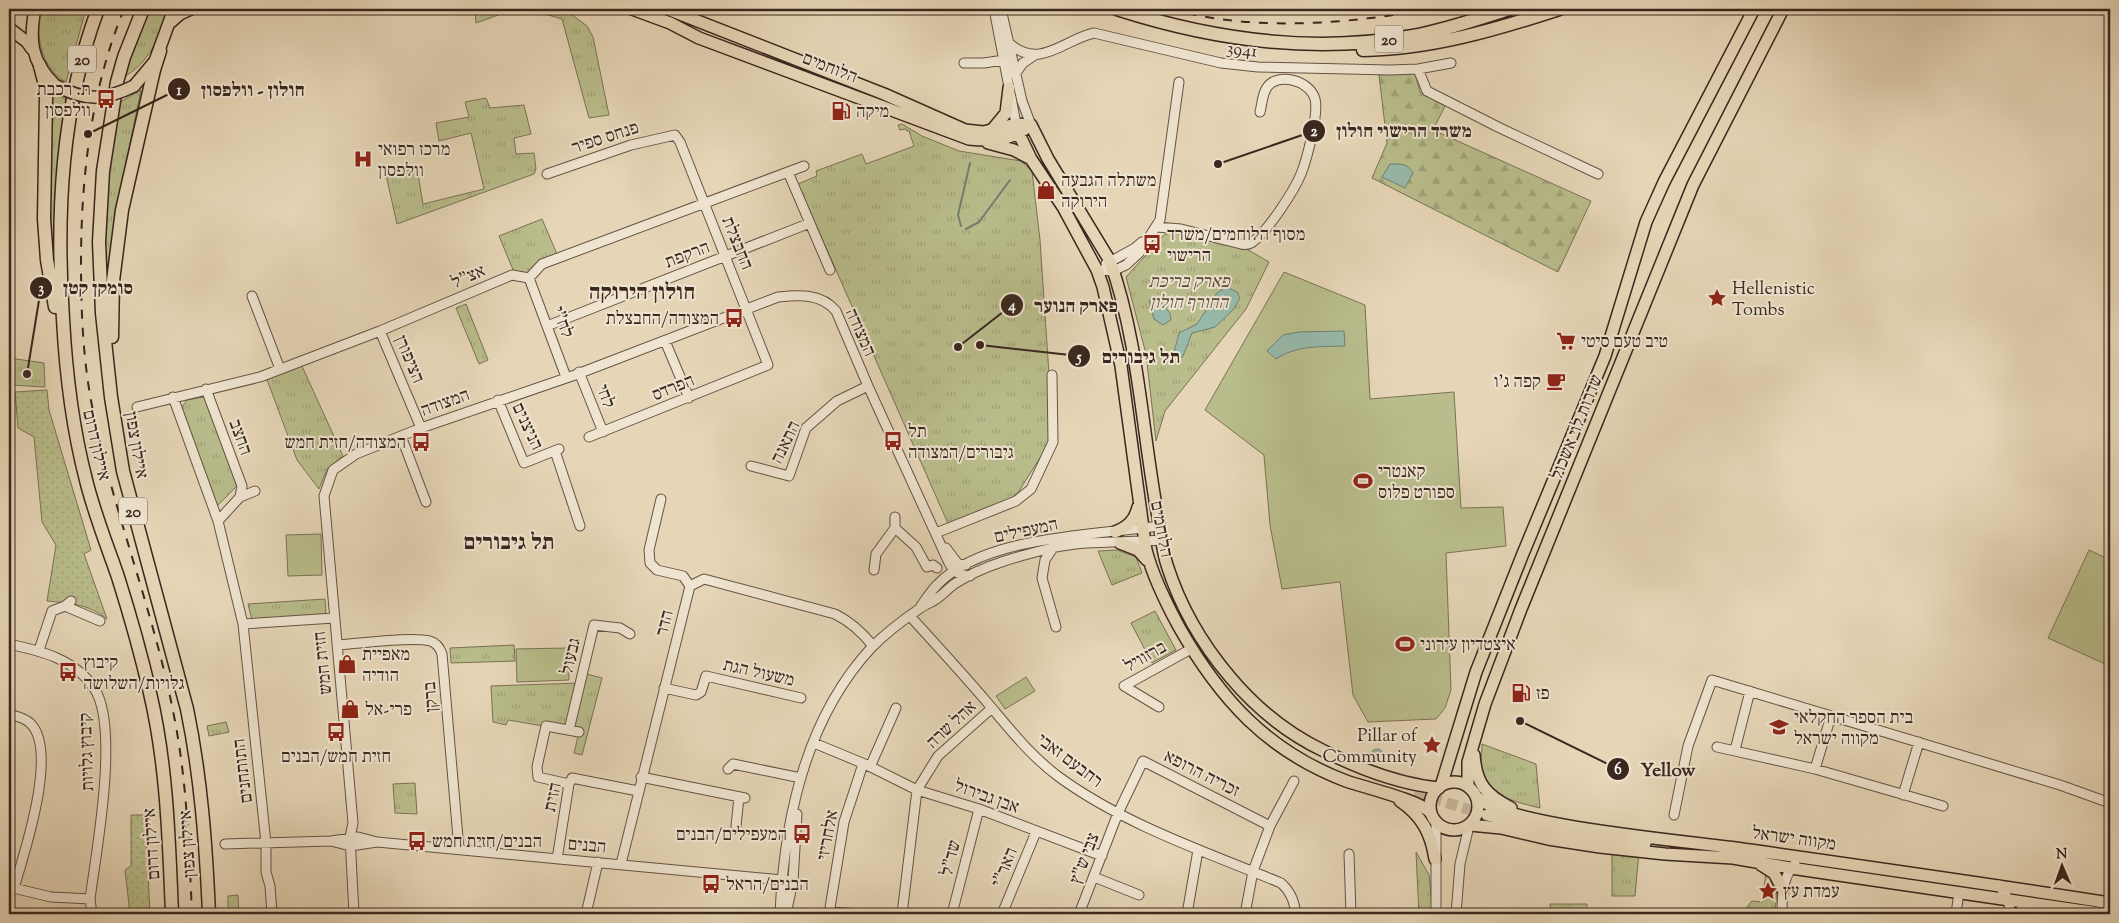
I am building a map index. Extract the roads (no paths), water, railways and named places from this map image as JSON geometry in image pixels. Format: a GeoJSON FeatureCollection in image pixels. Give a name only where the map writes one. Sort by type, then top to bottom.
{"type":"FeatureCollection","features":[{"type":"Feature","properties":{"kind":"highway","name":"איילון דרום"},"geometry":{"type":"LineString","coordinates":[[98,9],[77,73],[61,180],[61,292],[67,386],[86,481],[118,579],[151,695],[159,739],[166,802],[172,914]]}},
{"type":"Feature","properties":{"kind":"highway","name":"איילון צפון"},"geometry":{"type":"LineString","coordinates":[[143,9],[124,57],[117,82],[100,207],[100,271],[111,397],[123,471],[187,709],[194,743],[206,842],[209,914]]}},
{"type":"Feature","properties":{"kind":"highway","name":"20"},"geometry":{"type":"LineString","coordinates":[[1117,9],[1186,28],[1266,42],[1333,44],[1386,39],[1458,26],[1508,9]]}},
{"type":"Feature","properties":{"kind":"highway"},"geometry":{"type":"LineString","coordinates":[[1266,42],[1310,49],[1337,50],[1406,47],[1475,34],[1514,24],[1558,9]]}},
{"type":"Feature","properties":{"kind":"highway"},"geometry":{"type":"LineString","coordinates":[[111,397],[113,281],[118,233],[151,80],[160,51]]}},
{"type":"Feature","properties":{"kind":"highway"},"geometry":{"type":"LineString","coordinates":[[40,66],[46,98],[44,210],[48,260],[67,386]]}},
{"type":"Feature","properties":{"kind":"main road"},"geometry":{"type":"LineString","coordinates":[[32,49],[35,9]]}},
{"type":"Feature","properties":{"kind":"main road"},"geometry":{"type":"LineString","coordinates":[[9,28],[27,42],[40,66],[55,85],[69,93],[93,98],[114,95],[134,86],[151,68],[160,51],[174,9]]}},
{"type":"Feature","properties":{"kind":"main road"},"geometry":{"type":"LineString","coordinates":[[169,26],[180,14],[191,9]]}},
{"type":"Feature","properties":{"kind":"main road","name":"הלוחמים"},"geometry":{"type":"LineString","coordinates":[[632,9],[670,23],[699,38],[969,138],[992,140],[1031,125],[1048,159],[1111,266],[1125,314],[1166,563],[1183,607],[1210,652],[1279,730],[1363,768],[1410,784],[1440,787]]}},
{"type":"Feature","properties":{"kind":"main road","name":"הלוחמים"},"geometry":{"type":"LineString","coordinates":[[667,9],[689,12],[965,130],[974,132],[1018,129]]}},
{"type":"Feature","properties":{"kind":"main road","name":"שדרות לוי אשכול"},"geometry":{"type":"LineString","coordinates":[[1440,787],[1476,672],[1522,556],[1603,364],[1646,222],[1664,182],[1754,9]]}},
{"type":"Feature","properties":{"kind":"main road","name":"שדרות לוי אשכול"},"geometry":{"type":"LineString","coordinates":[[1468,786],[1468,766],[1473,745],[1487,697],[1515,624],[1690,194],[1783,9]]}},
{"type":"Feature","properties":{"kind":"main road"},"geometry":{"type":"LineString","coordinates":[[670,23],[682,23],[689,12]]}},
{"type":"Feature","properties":{"kind":"main road"},"geometry":{"type":"LineString","coordinates":[[992,130],[1006,113],[1009,88]]}},
{"type":"Feature","properties":{"kind":"main road","name":"הלוחמים"},"geometry":{"type":"LineString","coordinates":[[1018,129],[1031,159],[1063,206],[1098,270],[1109,308],[1121,366],[1148,562],[1172,613],[1199,662],[1238,711],[1266,736],[1317,769],[1423,806],[1433,817]]}},
{"type":"Feature","properties":{"kind":"main road"},"geometry":{"type":"LineString","coordinates":[[969,138],[1006,147],[1031,159]]}},
{"type":"Feature","properties":{"kind":"main road"},"geometry":{"type":"LineString","coordinates":[[1115,532],[1132,521],[1139,503]]}},
{"type":"Feature","properties":{"kind":"main road"},"geometry":{"type":"LineString","coordinates":[[1120,543],[1138,550],[1148,562]]}},
{"type":"Feature","properties":{"kind":"main road"},"geometry":{"type":"LineString","coordinates":[[1266,736],[1279,730],[1319,757],[1352,772],[1415,793]]}},
{"type":"Feature","properties":{"kind":"main road"},"geometry":{"type":"LineString","coordinates":[[1473,745],[1476,773],[1483,787],[1501,802],[1533,818]]}},
{"type":"Feature","properties":{"kind":"main road"},"geometry":{"type":"LineString","coordinates":[[1454,782],[1468,786],[1477,797],[1479,809],[1477,815],[1469,826],[1452,830],[1441,826],[1433,817],[1430,802],[1440,787],[1454,782]]}},
{"type":"Feature","properties":{"kind":"main road"},"geometry":{"type":"LineString","coordinates":[[1394,797],[1422,821],[1431,840],[1435,859]]}},
{"type":"Feature","properties":{"kind":"main road","name":"מקווה ישראל"},"geometry":{"type":"LineString","coordinates":[[1477,797],[1493,807],[1533,818],[1605,831],[1998,885],[2110,903]]}},
{"type":"Feature","properties":{"kind":"main road"},"geometry":{"type":"LineString","coordinates":[[1487,815],[1572,834],[1679,847],[1690,854]]}},
{"type":"Feature","properties":{"kind":"main road","name":"מקווה ישראל"},"geometry":{"type":"LineString","coordinates":[[1469,826],[1493,826],[1548,839],[1600,847],[1754,860],[1791,868],[2105,914]]}},
{"type":"Feature","properties":{"kind":"main road"},"geometry":{"type":"LineString","coordinates":[[1679,847],[1693,842]]}},
{"type":"Feature","properties":{"kind":"main road"},"geometry":{"type":"LineString","coordinates":[[1754,860],[1774,873],[1783,890]]}},
{"type":"Feature","properties":{"kind":"main road"},"geometry":{"type":"LineString","coordinates":[[2018,914],[2025,908],[2038,904]]}},
{"type":"Feature","properties":{"kind":"street"},"geometry":{"type":"LineString","coordinates":[[994,9],[1018,129]]}},
{"type":"Feature","properties":{"kind":"street"},"geometry":{"type":"LineString","coordinates":[[1001,9],[1015,74],[1031,125]]}},
{"type":"Feature","properties":{"kind":"street","name":"3941"},"geometry":{"type":"LineString","coordinates":[[1015,74],[1023,63],[1038,54],[1054,51],[1086,34],[1094,33],[1221,63],[1300,69],[1418,69],[1451,63]]}},
{"type":"Feature","properties":{"kind":"street"},"geometry":{"type":"LineString","coordinates":[[1010,44],[1020,52],[1038,54]]}},
{"type":"Feature","properties":{"kind":"street"},"geometry":{"type":"LineString","coordinates":[[964,63],[1004,60]]}},
{"type":"Feature","properties":{"kind":"street"},"geometry":{"type":"LineString","coordinates":[[1418,69],[1427,91],[1598,174]]}},
{"type":"Feature","properties":{"kind":"street"},"geometry":{"type":"LineString","coordinates":[[1156,227],[1181,229],[1241,244],[1250,244],[1259,237],[1274,218],[1300,175],[1310,141],[1315,99],[1310,88],[1302,82],[1282,80],[1273,82],[1266,88],[1260,112]]}},
{"type":"Feature","properties":{"kind":"street"},"geometry":{"type":"LineString","coordinates":[[1098,270],[1126,264],[1150,236],[1160,220],[1179,82]]}},
{"type":"Feature","properties":{"kind":"street","name":"פנחס ספיר"},"geometry":{"type":"LineString","coordinates":[[547,174],[631,145],[675,135]]}},
{"type":"Feature","properties":{"kind":"street","name":"החבצלת"},"geometry":{"type":"LineString","coordinates":[[675,135],[680,142],[768,365]]}},
{"type":"Feature","properties":{"kind":"street"},"geometry":{"type":"LineString","coordinates":[[529,278],[542,264],[804,166]]}},
{"type":"Feature","properties":{"kind":"street"},"geometry":{"type":"LineString","coordinates":[[788,172],[830,270]]}},
{"type":"Feature","properties":{"kind":"street","name":"הרקפת"},"geometry":{"type":"LineString","coordinates":[[547,326],[810,223]]}},
{"type":"Feature","properties":{"kind":"street","name":"אצ\"ל"},"geometry":{"type":"LineString","coordinates":[[137,407],[260,377],[380,331],[512,275],[529,278]]}},
{"type":"Feature","properties":{"kind":"street","name":"לח\"י"},"geometry":{"type":"LineString","coordinates":[[529,278],[566,376]]}},
{"type":"Feature","properties":{"kind":"street","name":"המצודה"},"geometry":{"type":"LineString","coordinates":[[335,471],[356,454],[421,428],[665,341],[778,297],[800,295],[818,298],[831,305],[836,311],[868,386],[954,572]]}},
{"type":"Feature","properties":{"kind":"street"},"geometry":{"type":"LineString","coordinates":[[252,296],[280,369]]}},
{"type":"Feature","properties":{"kind":"street","name":"הציפורן"},"geometry":{"type":"LineString","coordinates":[[380,331],[421,428]]}},
{"type":"Feature","properties":{"kind":"street"},"geometry":{"type":"LineString","coordinates":[[665,341],[690,398]]}},
{"type":"Feature","properties":{"kind":"street","name":"הפרדס"},"geometry":{"type":"LineString","coordinates":[[589,437],[690,398],[768,365]]}},
{"type":"Feature","properties":{"kind":"street","name":"לחי"},"geometry":{"type":"LineString","coordinates":[[579,372],[605,431]]}},
{"type":"Feature","properties":{"kind":"street"},"geometry":{"type":"LineString","coordinates":[[936,533],[1016,501],[1032,489],[1053,442],[1052,375]]}},
{"type":"Feature","properties":{"kind":"street","name":"התאנה"},"geometry":{"type":"LineString","coordinates":[[751,466],[789,476],[806,428],[837,400],[868,386]]}},
{"type":"Feature","properties":{"kind":"street","name":"החצב"},"geometry":{"type":"LineString","coordinates":[[206,389],[242,486],[240,497]]}},
{"type":"Feature","properties":{"kind":"street","name":"התותחנים"},"geometry":{"type":"LineString","coordinates":[[173,397],[218,521],[243,624],[266,842],[266,872],[270,886],[272,914]]}},
{"type":"Feature","properties":{"kind":"street","name":"הניצנים"},"geometry":{"type":"LineString","coordinates":[[498,400],[524,463],[557,450],[580,526]]}},
{"type":"Feature","properties":{"kind":"street"},"geometry":{"type":"LineString","coordinates":[[401,436],[426,502]]}},
{"type":"Feature","properties":{"kind":"street","name":"חזית חמש"},"geometry":{"type":"LineString","coordinates":[[335,471],[324,499],[353,823],[354,914]]}},
{"type":"Feature","properties":{"kind":"street"},"geometry":{"type":"LineString","coordinates":[[218,521],[240,497],[255,491]]}},
{"type":"Feature","properties":{"kind":"street"},"geometry":{"type":"LineString","coordinates":[[661,499],[649,550],[650,563],[657,570],[684,576],[690,586],[704,579],[835,614],[848,620],[865,635],[873,646]]}},
{"type":"Feature","properties":{"kind":"street"},"geometry":{"type":"LineString","coordinates":[[874,570],[876,554],[895,528],[896,517]]}},
{"type":"Feature","properties":{"kind":"street","name":"המעפילים"},"geometry":{"type":"LineString","coordinates":[[920,608],[938,584],[980,557],[1030,543],[1159,526]]}},
{"type":"Feature","properties":{"kind":"street"},"geometry":{"type":"LineString","coordinates":[[895,528],[916,547],[927,567],[933,565],[937,568]]}},
{"type":"Feature","properties":{"kind":"street","name":"המצודה"},"geometry":{"type":"LineString","coordinates":[[936,533],[958,564],[966,565]]}},
{"type":"Feature","properties":{"kind":"street","name":"המעפילים"},"geometry":{"type":"LineString","coordinates":[[780,914],[786,842],[800,778],[836,693],[873,646],[920,608],[936,600],[951,587],[988,568],[1053,548],[1082,544],[1161,540]]}},
{"type":"Feature","properties":{"kind":"street"},"geometry":{"type":"LineString","coordinates":[[1053,548],[1045,560],[1042,578],[1056,627]]}},
{"type":"Feature","properties":{"kind":"street"},"geometry":{"type":"LineString","coordinates":[[954,572],[970,576]]}},
{"type":"Feature","properties":{"kind":"street","name":"הדר"},"geometry":{"type":"LineString","coordinates":[[621,864],[690,586]]}},
{"type":"Feature","properties":{"kind":"street"},"geometry":{"type":"LineString","coordinates":[[39,650],[52,611],[68,604],[100,621]]}},
{"type":"Feature","properties":{"kind":"street","name":"רחבעם זאבי"},"geometry":{"type":"LineString","coordinates":[[910,616],[1018,740],[1052,771],[1086,795],[1118,813],[1198,850],[1281,883],[1289,890],[1296,914]]}},
{"type":"Feature","properties":{"kind":"street"},"geometry":{"type":"LineString","coordinates":[[243,624],[334,618]]}},
{"type":"Feature","properties":{"kind":"street","name":"גבעול"},"geometry":{"type":"LineString","coordinates":[[569,730],[594,625],[620,628],[630,634]]}},
{"type":"Feature","properties":{"kind":"street","name":"ברקן"},"geometry":{"type":"LineString","coordinates":[[337,645],[417,640],[431,641],[439,647],[442,654],[458,849]]}},
{"type":"Feature","properties":{"kind":"street","name":"קיבוץ גלויות"},"geometry":{"type":"LineString","coordinates":[[9,644],[39,650],[64,661],[78,670],[96,690],[100,702],[105,736],[105,784],[90,899],[92,914]]}},
{"type":"Feature","properties":{"kind":"street","name":"ברזוויל"},"geometry":{"type":"LineString","coordinates":[[1159,707],[1124,686],[1192,649]]}},
{"type":"Feature","properties":{"kind":"street","name":"משעול הגת"},"geometry":{"type":"LineString","coordinates":[[664,688],[696,695],[701,692],[706,676],[801,698]]}},
{"type":"Feature","properties":{"kind":"street"},"geometry":{"type":"LineString","coordinates":[[1674,815],[1688,746],[1712,680],[2060,785],[2110,803]]}},
{"type":"Feature","properties":{"kind":"street"},"geometry":{"type":"LineString","coordinates":[[1735,750],[1750,692]]}},
{"type":"Feature","properties":{"kind":"street","name":"אלחריזי"},"geometry":{"type":"LineString","coordinates":[[830,913],[844,822],[866,765],[896,708]]}},
{"type":"Feature","properties":{"kind":"street","name":"אהל שרה"},"geometry":{"type":"LineString","coordinates":[[917,790],[938,756],[992,708]]}},
{"type":"Feature","properties":{"kind":"street"},"geometry":{"type":"LineString","coordinates":[[9,714],[30,722],[36,731],[41,753],[40,781],[31,829],[11,887],[51,897],[90,899],[88,914]]}},
{"type":"Feature","properties":{"kind":"street"},"geometry":{"type":"LineString","coordinates":[[1815,769],[1831,716]]}},
{"type":"Feature","properties":{"kind":"street"},"geometry":{"type":"LineString","coordinates":[[571,781],[555,781],[538,777],[537,767],[546,726],[579,732]]}},
{"type":"Feature","properties":{"kind":"street"},"geometry":{"type":"LineString","coordinates":[[1902,795],[1918,742]]}},
{"type":"Feature","properties":{"kind":"street","name":"אבן גבירול"},"geometry":{"type":"LineString","coordinates":[[814,743],[866,765],[917,790],[979,809],[1102,856]]}},
{"type":"Feature","properties":{"kind":"street"},"geometry":{"type":"LineString","coordinates":[[1717,747],[1815,769],[1943,806]]}},
{"type":"Feature","properties":{"kind":"street","name":"זכריה הרופא"},"geometry":{"type":"LineString","coordinates":[[1118,813],[1143,761],[1270,826]]}},
{"type":"Feature","properties":{"kind":"street"},"geometry":{"type":"LineString","coordinates":[[728,769],[733,764],[800,778]]}},
{"type":"Feature","properties":{"kind":"street"},"geometry":{"type":"LineString","coordinates":[[642,777],[742,797],[736,826]]}},
{"type":"Feature","properties":{"kind":"street","name":"הזית"},"geometry":{"type":"LineString","coordinates":[[557,859],[571,781],[638,791]]}},
{"type":"Feature","properties":{"kind":"street"},"geometry":{"type":"LineString","coordinates":[[1245,914],[1253,871],[1270,826],[1294,781]]}},
{"type":"Feature","properties":{"kind":"street","name":"המעפילים"},"geometry":{"type":"LineString","coordinates":[[786,914],[794,881],[798,789]]}},
{"type":"Feature","properties":{"kind":"street"},"geometry":{"type":"LineString","coordinates":[[902,914],[917,790]]}},
{"type":"Feature","properties":{"kind":"street","name":"שד\"ל"},"geometry":{"type":"LineString","coordinates":[[952,914],[979,809]]}},
{"type":"Feature","properties":{"kind":"street","name":"צבי ש\"ץ"},"geometry":{"type":"LineString","coordinates":[[1079,914],[1118,813]]}},
{"type":"Feature","properties":{"kind":"street"},"geometry":{"type":"LineString","coordinates":[[1433,817],[1436,914]]}},
{"type":"Feature","properties":{"kind":"street"},"geometry":{"type":"LineString","coordinates":[[1456,914],[1460,864],[1469,826]]}},
{"type":"Feature","properties":{"kind":"street","name":"האר\"י"},"geometry":{"type":"LineString","coordinates":[[1002,914],[1036,832]]}},
{"type":"Feature","properties":{"kind":"street","name":"הבנים"},"geometry":{"type":"LineString","coordinates":[[224,844],[331,841],[377,842],[794,881]]}},
{"type":"Feature","properties":{"kind":"street"},"geometry":{"type":"LineString","coordinates":[[1187,914],[1198,850]]}},
{"type":"Feature","properties":{"kind":"street"},"geometry":{"type":"LineString","coordinates":[[1349,854],[1351,910]]}},
{"type":"Feature","properties":{"kind":"street"},"geometry":{"type":"LineString","coordinates":[[1782,914],[1783,890],[1791,868],[1797,862],[1806,858]]}},
{"type":"Feature","properties":{"kind":"street"},"geometry":{"type":"LineString","coordinates":[[586,914],[598,862]]}},
{"type":"Feature","properties":{"kind":"street"},"geometry":{"type":"LineString","coordinates":[[1094,877],[1139,895]]}},
{"type":"Feature","properties":{"kind":"street"},"geometry":{"type":"LineString","coordinates":[[1998,885],[2008,900],[2011,914]]}},
{"type":"Feature","properties":{"kind":"street"},"geometry":{"type":"LineString","coordinates":[[1956,914],[1959,892]]}},
{"type":"Feature","properties":{"kind":"street"},"geometry":{"type":"LineString","coordinates":[[830,913],[862,914]]}},
{"type":"Feature","properties":{"kind":"waterway"},"geometry":{"type":"LineString","coordinates":[[961,226],[958,215],[970,163]]}},
{"type":"Feature","properties":{"kind":"waterway"},"geometry":{"type":"LineString","coordinates":[[966,229],[979,222],[1010,180]]}},
{"type":"Feature","properties":{"kind":"tunnel"},"geometry":{"type":"LineString","coordinates":[[1415,793],[1487,815]]}},
{"type":"Feature","properties":{"kind":"railway"},"geometry":{"type":"LineString","coordinates":[[124,9],[103,70],[90,134],[81,231],[83,337],[93,411],[102,449],[156,639],[174,716],[185,790],[192,914]]}},
{"type":"Feature","properties":{"kind":"railway"},"geometry":{"type":"LineString","coordinates":[[1170,9],[1235,21],[1268,23],[1333,22],[1431,9]]}},
{"type":"Feature","properties":{"kind":"place","name":"ת. רכבת וולפסון"},"geometry":{"type":"Point","coordinates":[106,99]}},
{"type":"Feature","properties":{"kind":"place","name":"מיקה"},"geometry":{"type":"Point","coordinates":[841,111]}},
{"type":"Feature","properties":{"kind":"place","name":"חולון - וולפסון"},"geometry":{"type":"Point","coordinates":[88,134]}},
{"type":"Feature","properties":{"kind":"place","name":"מרכז רפואי וולפסון"},"geometry":{"type":"Point","coordinates":[363,159]}},
{"type":"Feature","properties":{"kind":"place","name":"משרד הרישוי חולון"},"geometry":{"type":"Point","coordinates":[1218,164]}},
{"type":"Feature","properties":{"kind":"place","name":"משתלה הגבעה הירוקה"},"geometry":{"type":"Point","coordinates":[1046,190]}},
{"type":"Feature","properties":{"kind":"place","name":"מסוף הלוחמים/משרד הרישוי"},"geometry":{"type":"Point","coordinates":[1152,244]}},
{"type":"Feature","properties":{"kind":"place","name":"Hellenistic Tombs"},"geometry":{"type":"Point","coordinates":[1717,298]}},
{"type":"Feature","properties":{"kind":"place","name":"המצודה/החבצלת"},"geometry":{"type":"Point","coordinates":[734,318]}},
{"type":"Feature","properties":{"kind":"place","name":"טיב טעם סיטי"},"geometry":{"type":"Point","coordinates":[1566,341]}},
{"type":"Feature","properties":{"kind":"place","name":"תל גיבורים"},"geometry":{"type":"Point","coordinates":[980,345]}},
{"type":"Feature","properties":{"kind":"place","name":"פארק הנוער"},"geometry":{"type":"Point","coordinates":[958,347]}},
{"type":"Feature","properties":{"kind":"place","name":"סומקן קטן"},"geometry":{"type":"Point","coordinates":[27,374]}},
{"type":"Feature","properties":{"kind":"place","name":"קפה ג'ו"},"geometry":{"type":"Point","coordinates":[1556,381]}},
{"type":"Feature","properties":{"kind":"place","name":"תל גיבורים/המצודה"},"geometry":{"type":"Point","coordinates":[893,441]}},
{"type":"Feature","properties":{"kind":"place","name":"המצודה/חזית חמש"},"geometry":{"type":"Point","coordinates":[421,442]}},
{"type":"Feature","properties":{"kind":"place","name":"קאנטרי ספורט פלוס"},"geometry":{"type":"Point","coordinates":[1363,481]}},
{"type":"Feature","properties":{"kind":"place","name":"איצטדיון עירוני"},"geometry":{"type":"Point","coordinates":[1405,644]}},
{"type":"Feature","properties":{"kind":"place","name":"מאפיית הודיה"},"geometry":{"type":"Point","coordinates":[347,664]}},
{"type":"Feature","properties":{"kind":"place","name":"קיבוץ גלויות/השלושה"},"geometry":{"type":"Point","coordinates":[68,672]}},
{"type":"Feature","properties":{"kind":"place","name":"פז"},"geometry":{"type":"Point","coordinates":[1521,693]}},
{"type":"Feature","properties":{"kind":"place","name":"פרי-אל"},"geometry":{"type":"Point","coordinates":[350,709]}},
{"type":"Feature","properties":{"kind":"place","name":"Yellow"},"geometry":{"type":"Point","coordinates":[1520,721]}},
{"type":"Feature","properties":{"kind":"place","name":"בית הספר החקלאי מקווה ישראל"},"geometry":{"type":"Point","coordinates":[1779,727]}},
{"type":"Feature","properties":{"kind":"place","name":"חזית חמש/הבנים"},"geometry":{"type":"Point","coordinates":[336,732]}},
{"type":"Feature","properties":{"kind":"place","name":"Pillar of Community"},"geometry":{"type":"Point","coordinates":[1432,745]}},
{"type":"Feature","properties":{"kind":"place","name":"המעפילים/הבנים"},"geometry":{"type":"Point","coordinates":[802,834]}},
{"type":"Feature","properties":{"kind":"place","name":"הבנים/חזית חמש"},"geometry":{"type":"Point","coordinates":[417,841]}},
{"type":"Feature","properties":{"kind":"place","name":"הבנים/הראל"},"geometry":{"type":"Point","coordinates":[711,884]}},
{"type":"Feature","properties":{"kind":"place","name":"עמדת עץ"},"geometry":{"type":"Point","coordinates":[1768,891]}},
{"type":"Feature","properties":{"kind":"district","name":"חולון הירוקה"},"geometry":{"type":"Point","coordinates":[642,291]}},
{"type":"Feature","properties":{"kind":"district","name":"תל גיבורים"},"geometry":{"type":"Point","coordinates":[509,541]}},
{"type":"Feature","properties":{"kind":"park label","name":"פארק בריכת החורף חולון"},"geometry":{"type":"Point","coordinates":[1189,291]}}]}
